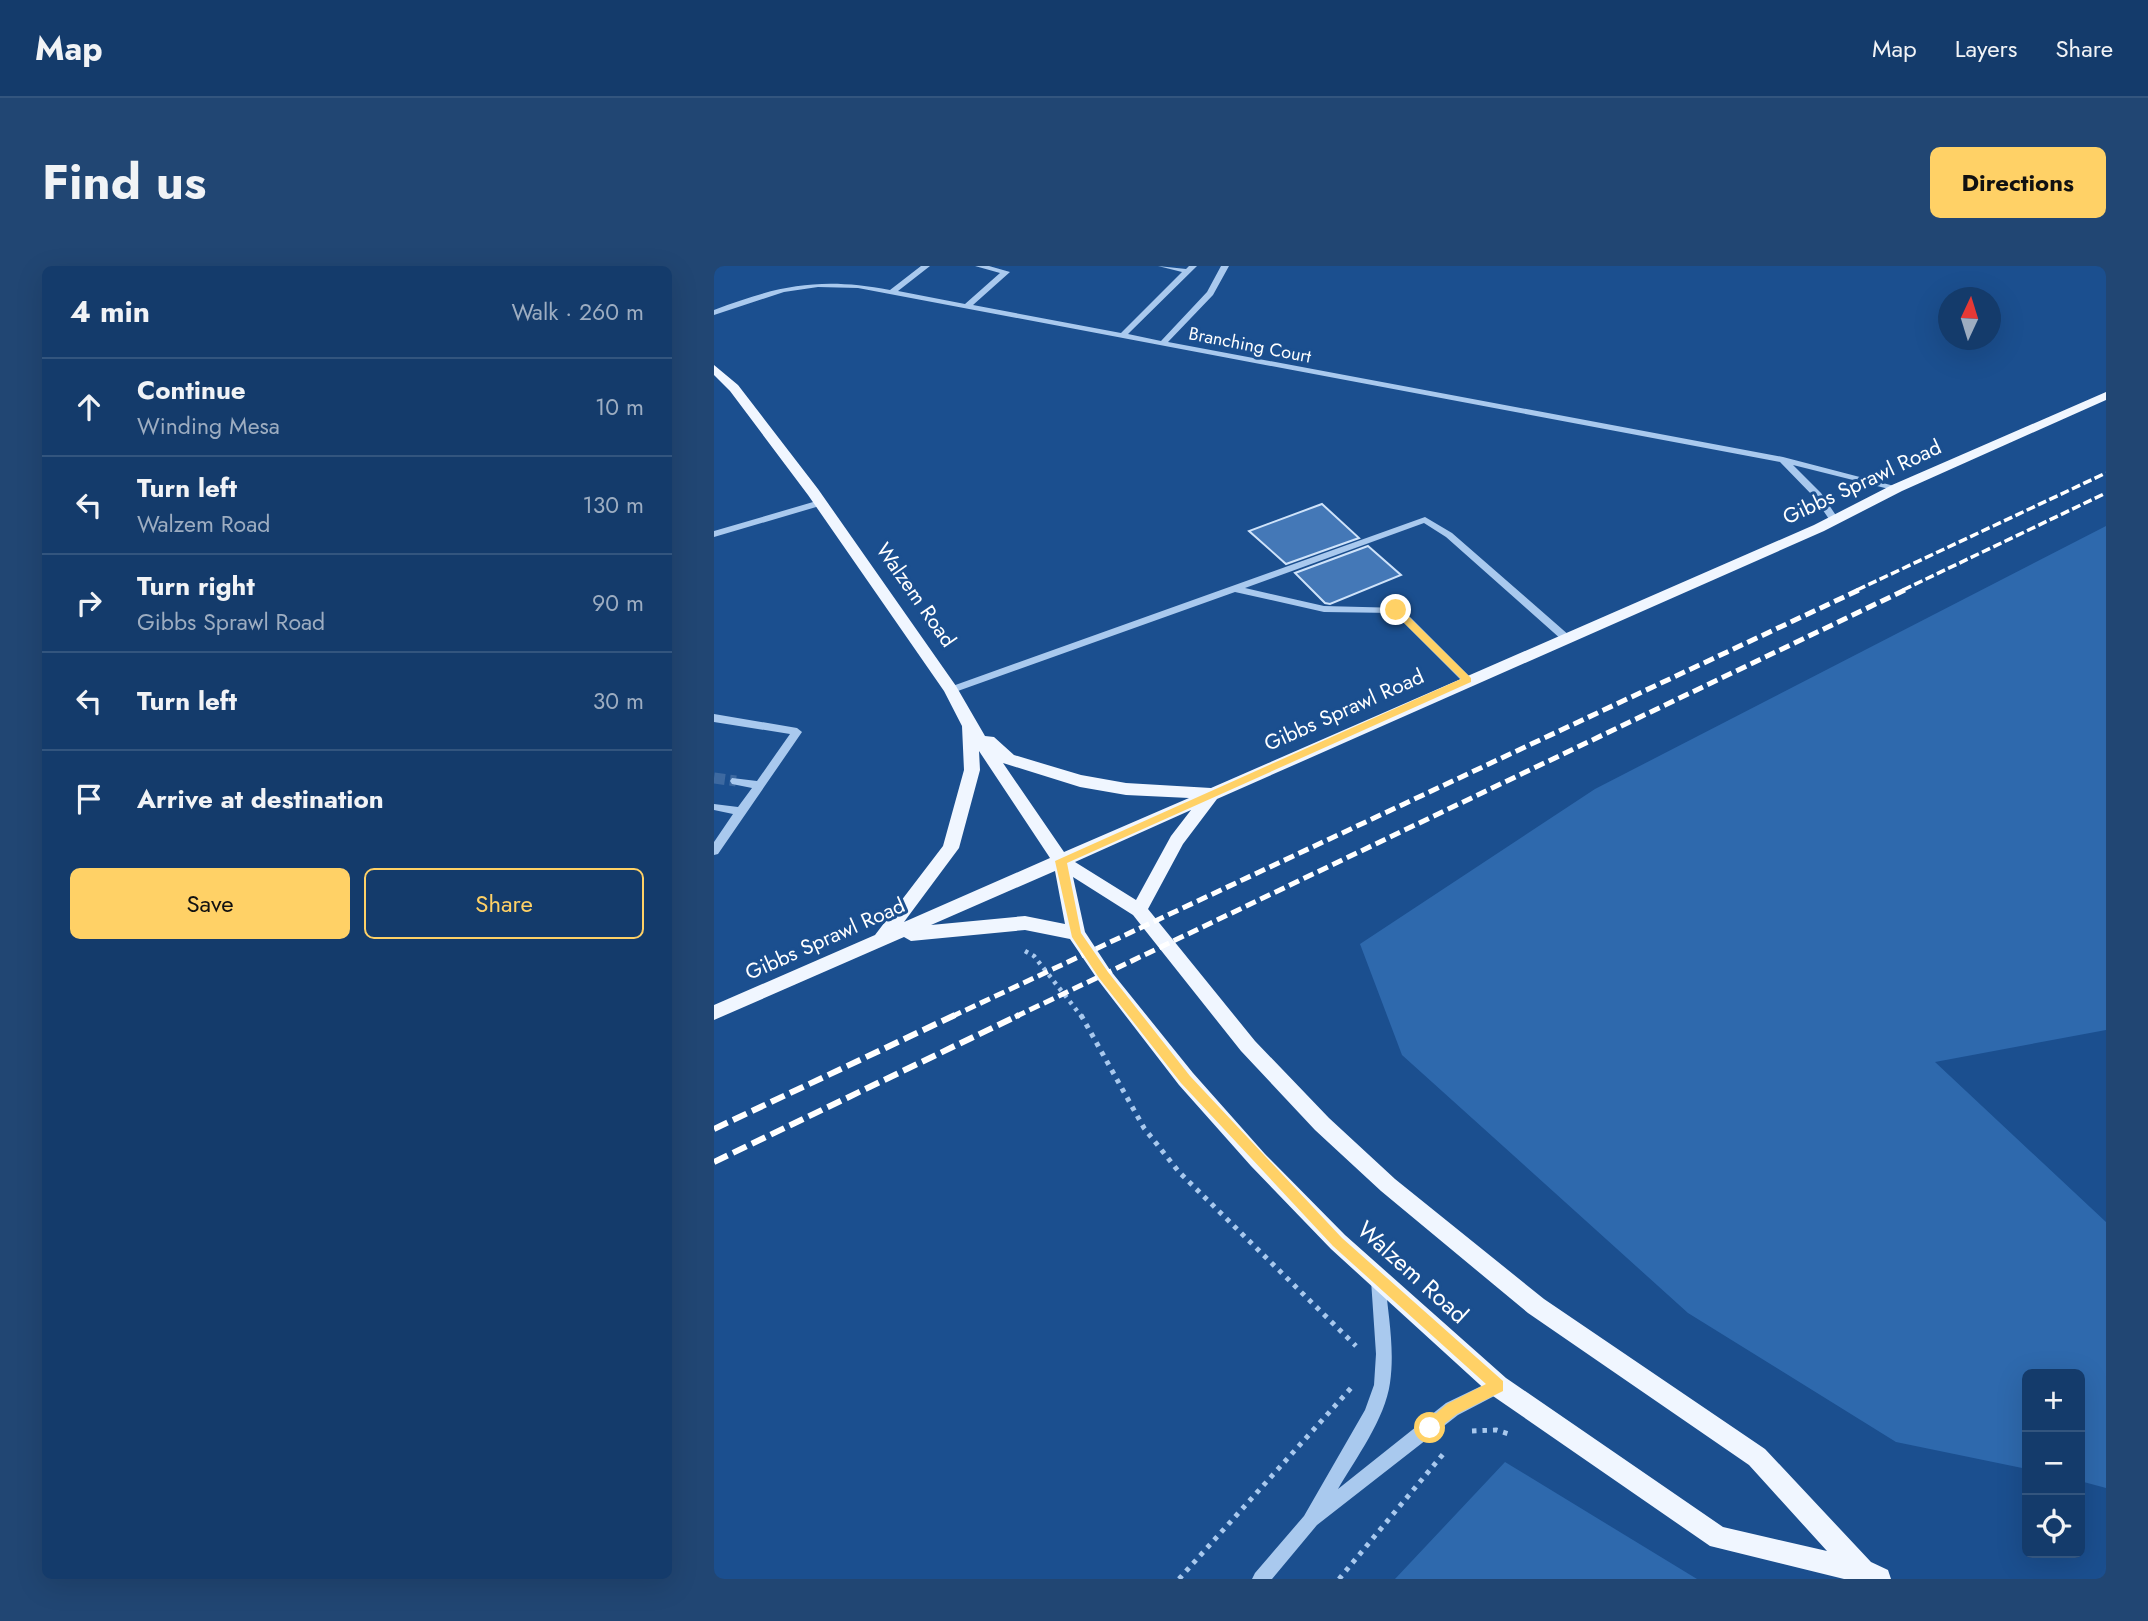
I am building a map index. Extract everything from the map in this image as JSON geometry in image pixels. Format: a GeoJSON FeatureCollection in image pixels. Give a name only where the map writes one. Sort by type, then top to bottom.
{"type":"FeatureCollection","features":[{"type":"Feature","properties":{"kind":"main road","name":"Walzem Road"},"geometry":{"type":"LineString","coordinates":[[714,369],[734,388],[820,503],[951,690],[970,726],[1061,861],[1076,933],[1104,975],[1186,1079],[1258,1160],[1378,1280],[1498,1386],[1718,1538],[1871,1575]]}},
{"type":"Feature","properties":{"kind":"main road","name":"Gibbs Sprawl Road"},"geometry":{"type":"LineString","coordinates":[[714,1013],[1834,520],[1897,488],[2106,396]]}},
{"type":"Feature","properties":{"kind":"main road"},"geometry":{"type":"LineString","coordinates":[[970,726],[1009,759],[1080,781],[1166,793],[1215,793]]}},
{"type":"Feature","properties":{"kind":"main road"},"geometry":{"type":"LineString","coordinates":[[880,940],[951,848],[972,770],[970,726]]}},
{"type":"Feature","properties":{"kind":"main road"},"geometry":{"type":"LineString","coordinates":[[1139,911],[1177,840],[1192,817],[1215,793]]}},
{"type":"Feature","properties":{"kind":"main road","name":"Walzem Road"},"geometry":{"type":"LineString","coordinates":[[1061,861],[1139,911],[1248,1046],[1322,1124],[1378,1176],[1536,1306],[1757,1457],[1871,1575]]}},
{"type":"Feature","properties":{"kind":"main road"},"geometry":{"type":"LineString","coordinates":[[880,940],[932,930],[1025,923],[1076,933]]}},
{"type":"Feature","properties":{"kind":"street"},"geometry":{"type":"LineString","coordinates":[[891,293],[926,266]]}},
{"type":"Feature","properties":{"kind":"street"},"geometry":{"type":"LineString","coordinates":[[966,307],[1006,272],[979,266]]}},
{"type":"Feature","properties":{"kind":"street"},"geometry":{"type":"LineString","coordinates":[[1162,266],[1190,268]]}},
{"type":"Feature","properties":{"kind":"street"},"geometry":{"type":"LineString","coordinates":[[1162,344],[1210,293],[1225,266]]}},
{"type":"Feature","properties":{"kind":"street"},"geometry":{"type":"LineString","coordinates":[[1121,337],[1190,268]]}},
{"type":"Feature","properties":{"kind":"street","name":"Branching Court"},"geometry":{"type":"LineString","coordinates":[[714,313],[783,287],[806,283],[858,286],[1783,460],[1897,488]]}},
{"type":"Feature","properties":{"kind":"street"},"geometry":{"type":"LineString","coordinates":[[1783,460],[1818,495],[1834,520]]}},
{"type":"Feature","properties":{"kind":"street"},"geometry":{"type":"LineString","coordinates":[[714,534],[820,503]]}},
{"type":"Feature","properties":{"kind":"street"},"geometry":{"type":"LineString","coordinates":[[951,690],[1425,520],[1449,535],[1566,638]]}},
{"type":"Feature","properties":{"kind":"street"},"geometry":{"type":"LineString","coordinates":[[1235,589],[1324,609],[1396,610],[1468,680]]}},
{"type":"Feature","properties":{"kind":"street"},"geometry":{"type":"LineString","coordinates":[[714,718],[797,732],[714,851]]}},
{"type":"Feature","properties":{"kind":"street"},"geometry":{"type":"LineString","coordinates":[[736,781],[760,785]]}},
{"type":"Feature","properties":{"kind":"street"},"geometry":{"type":"LineString","coordinates":[[716,807],[741,812]]}},
{"type":"Feature","properties":{"kind":"street"},"geometry":{"type":"LineString","coordinates":[[1310,1522],[1371,1414],[1382,1385],[1384,1354],[1378,1280]]}},
{"type":"Feature","properties":{"kind":"street"},"geometry":{"type":"LineString","coordinates":[[1261,1579],[1310,1522],[1452,1409],[1498,1386]]}},
{"type":"Feature","properties":{"kind":"path"},"geometry":{"type":"LineString","coordinates":[[1013,947],[1034,956],[1076,1007],[1144,1128],[1179,1172],[1355,1344],[1361,1357]]}},
{"type":"Feature","properties":{"kind":"path"},"geometry":{"type":"LineString","coordinates":[[1179,1579],[1343,1397],[1358,1376]]}},
{"type":"Feature","properties":{"kind":"path"},"geometry":{"type":"LineString","coordinates":[[1466,1432],[1496,1430],[1513,1435]]}},
{"type":"Feature","properties":{"kind":"path"},"geometry":{"type":"LineString","coordinates":[[1339,1579],[1453,1442]]}},
{"type":"Feature","properties":{"kind":"shaded area"},"geometry":{"type":"Polygon","coordinates":[[[2106,526],[2106,1030],[1935,1062],[2106,1222],[2106,1488],[2085,1482],[2085,1369],[2022,1369],[2022,1468],[1896,1442],[1688,1313],[1402,1055],[1360,944],[1595,789],[2106,526]]]}},
{"type":"Feature","properties":{"kind":"shaded area"},"geometry":{"type":"Polygon","coordinates":[[[1505,1462],[1697,1579],[1395,1579],[1505,1462]]]}},
{"type":"Feature","properties":{"kind":"building"},"geometry":{"type":"Polygon","coordinates":[[[1322,504],[1359,538],[1286,564],[1249,531],[1322,504]]]}},
{"type":"Feature","properties":{"kind":"building"},"geometry":{"type":"Polygon","coordinates":[[[1368,546],[1401,575],[1330,604],[1325,603],[1295,573],[1368,546]]]}},
{"type":"Feature","properties":{"kind":"tunnel"},"geometry":{"type":"LineString","coordinates":[[714,778],[736,781]]}},
{"type":"Feature","properties":{"kind":"railway"},"geometry":{"type":"LineString","coordinates":[[1857,590],[2106,473]]}},
{"type":"Feature","properties":{"kind":"railway"},"geometry":{"type":"LineString","coordinates":[[1903,590],[2106,493]]}},
{"type":"Feature","properties":{"kind":"railway"},"geometry":{"type":"LineString","coordinates":[[951,1017],[1861,589]]}},
{"type":"Feature","properties":{"kind":"railway"},"geometry":{"type":"LineString","coordinates":[[1015,1017],[1907,589]]}},
{"type":"Feature","properties":{"kind":"railway"},"geometry":{"type":"LineString","coordinates":[[714,1129],[955,1015]]}},
{"type":"Feature","properties":{"kind":"railway"},"geometry":{"type":"LineString","coordinates":[[714,1162],[1019,1015]]}},
{"type":"Feature","properties":{"kind":"route"},"geometry":{"type":"LineString","coordinates":[[1396,610],[1468,680],[1061,861],[1076,933],[1139,1022],[1186,1079],[1258,1160],[1338,1242],[1498,1386],[1452,1409],[1430,1428]]}}]}
